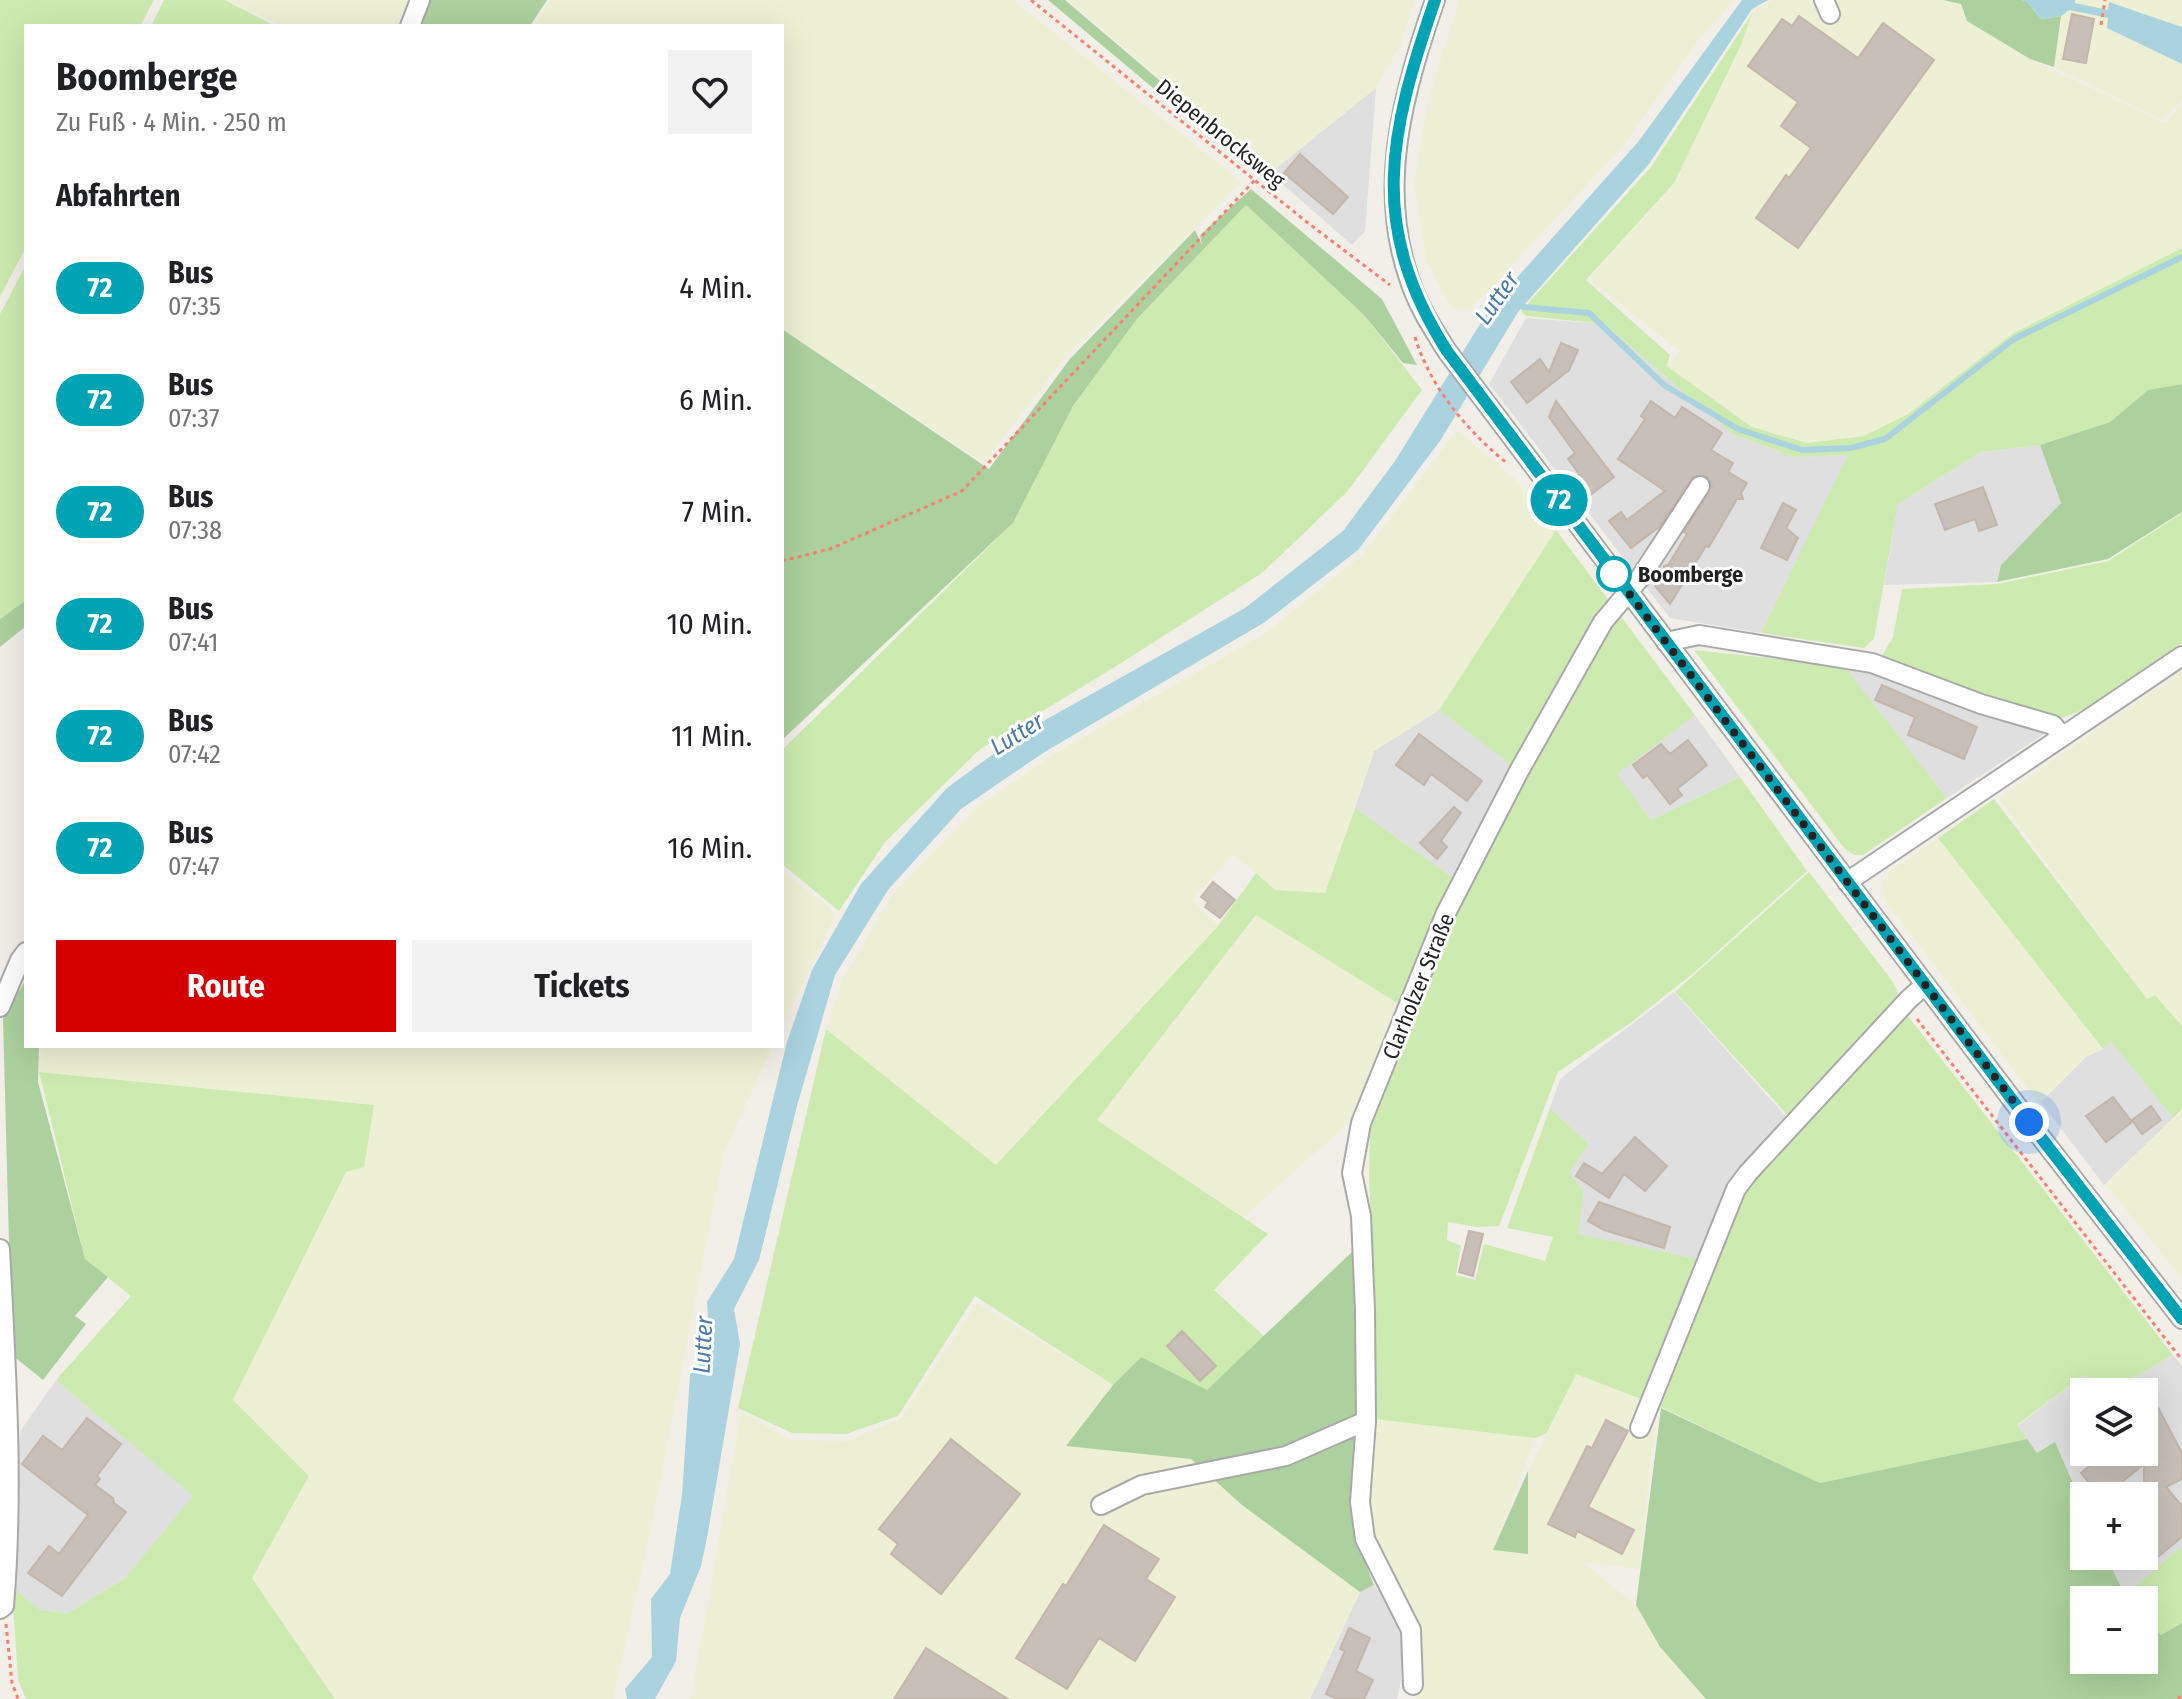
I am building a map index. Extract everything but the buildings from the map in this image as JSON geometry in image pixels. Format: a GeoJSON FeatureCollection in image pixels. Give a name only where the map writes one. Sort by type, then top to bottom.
{"type":"FeatureCollection","features":[{"type":"Feature","properties":{"kind":"street"},"geometry":{"type":"LineString","coordinates":[[1435,0],[1402,109],[1394,161],[1393,210],[1399,243],[1410,282],[1426,318],[1447,351],[1627,591],[2182,1319]]}},
{"type":"Feature","properties":{"kind":"street","name":"Clarholzer Straße"},"geometry":{"type":"LineString","coordinates":[[1413,1685],[1411,1630],[1365,1539],[1360,1502],[1366,1421],[1365,1311],[1361,1216],[1352,1173],[1361,1123],[1446,913],[1534,744],[1603,622],[1640,578],[1700,486]]}},
{"type":"Feature","properties":{"kind":"street"},"geometry":{"type":"LineString","coordinates":[[1666,642],[1699,635],[1872,663],[1981,704],[2053,725],[2062,736]]}},
{"type":"Feature","properties":{"kind":"street"},"geometry":{"type":"LineString","coordinates":[[1847,882],[2182,656]]}},
{"type":"Feature","properties":{"kind":"street"},"geometry":{"type":"LineString","coordinates":[[0,1007],[24,955]]}},
{"type":"Feature","properties":{"kind":"street"},"geometry":{"type":"LineString","coordinates":[[1640,1428],[1736,1189],[1925,985]]}},
{"type":"Feature","properties":{"kind":"street"},"geometry":{"type":"LineString","coordinates":[[0,1249],[7,1376],[9,1545],[2,1608]]}},
{"type":"Feature","properties":{"kind":"street"},"geometry":{"type":"LineString","coordinates":[[1101,1505],[1142,1485],[1286,1456],[1366,1421]]}},
{"type":"Feature","properties":{"kind":"path","name":"Diepenbrocksweg"},"geometry":{"type":"LineString","coordinates":[[1031,0],[1369,271],[1387,284],[1395,285]]}},
{"type":"Feature","properties":{"kind":"path"},"geometry":{"type":"LineString","coordinates":[[2101,25],[2105,0]]}},
{"type":"Feature","properties":{"kind":"path"},"geometry":{"type":"LineString","coordinates":[[784,560],[830,549],[962,491],[1255,180]]}},
{"type":"Feature","properties":{"kind":"path"},"geometry":{"type":"LineString","coordinates":[[1430,376],[1468,426]]}},
{"type":"Feature","properties":{"kind":"path"},"geometry":{"type":"LineString","coordinates":[[2,1608],[12,1683],[18,1699]]}},
{"type":"Feature","properties":{"kind":"path"},"geometry":{"type":"LineString","coordinates":[[2178,1699],[2182,1694]]}},
{"type":"Feature","properties":{"kind":"shaded area"},"geometry":{"type":"Polygon","coordinates":[[[1376,88],[1365,231],[1352,245],[1270,173],[1376,88]]]}},
{"type":"Feature","properties":{"kind":"shaded area"},"geometry":{"type":"Polygon","coordinates":[[[1526,318],[1605,324],[1731,433],[1794,457],[1849,455],[1761,633],[1670,618],[1489,384],[1526,318]]]}},
{"type":"Feature","properties":{"kind":"shaded area"},"geometry":{"type":"Polygon","coordinates":[[[2040,445],[2061,503],[2001,565],[1997,582],[1884,585],[1898,504],[1981,452],[2040,445]]]}},
{"type":"Feature","properties":{"kind":"shaded area"},"geometry":{"type":"Polygon","coordinates":[[[1845,668],[1870,672],[1977,713],[2038,725],[2044,734],[1947,798],[1845,668]]]}},
{"type":"Feature","properties":{"kind":"shaded area"},"geometry":{"type":"Polygon","coordinates":[[[1439,710],[1515,767],[1455,879],[1355,808],[1374,751],[1439,710]]]}},
{"type":"Feature","properties":{"kind":"shaded area"},"geometry":{"type":"Polygon","coordinates":[[[1695,715],[1740,777],[1651,820],[1616,774],[1695,715]]]}},
{"type":"Feature","properties":{"kind":"shaded area"},"geometry":{"type":"Polygon","coordinates":[[[1674,992],[1792,1123],[1730,1189],[1697,1259],[1577,1234],[1584,1191],[1568,1173],[1589,1144],[1550,1108],[1560,1079],[1674,992]]]}},
{"type":"Feature","properties":{"kind":"shaded area"},"geometry":{"type":"Polygon","coordinates":[[[2111,1040],[2173,1118],[2104,1185],[2041,1102],[2086,1057],[2103,1049],[2111,1040]]]}},
{"type":"Feature","properties":{"kind":"shaded area"},"geometry":{"type":"Polygon","coordinates":[[[2173,1355],[2182,1366],[2182,1546],[2158,1567],[2158,1482],[2073,1482],[2055,1443],[2037,1453],[2017,1426],[2070,1386],[2070,1466],[2158,1466],[2158,1378],[2133,1378],[2173,1355]]]}},
{"type":"Feature","properties":{"kind":"shaded area"},"geometry":{"type":"Polygon","coordinates":[[[56,1380],[194,1496],[125,1578],[68,1613],[40,1610],[12,1587],[16,1462],[21,1430],[56,1380]]]}},
{"type":"Feature","properties":{"kind":"shaded area"},"geometry":{"type":"Polygon","coordinates":[[[2112,1570],[2154,1570],[2136,1586],[2120,1586],[2112,1570]]]}},
{"type":"Feature","properties":{"kind":"shaded area"},"geometry":{"type":"Polygon","coordinates":[[[1374,1585],[1395,1612],[1402,1644],[1397,1699],[1310,1699],[1360,1592],[1374,1585]]]}},
{"type":"Feature","properties":{"kind":"green space"},"geometry":{"type":"Polygon","coordinates":[[[0,0],[154,0],[141,24],[24,24],[24,251],[0,297],[0,0]]]}},
{"type":"Feature","properties":{"kind":"green space"},"geometry":{"type":"Polygon","coordinates":[[[164,0],[225,0],[271,24],[152,24],[164,0]]]}},
{"type":"Feature","properties":{"kind":"green space"},"geometry":{"type":"Polygon","coordinates":[[[227,0],[408,0],[399,24],[280,24],[227,0]]]}},
{"type":"Feature","properties":{"kind":"green space"},"geometry":{"type":"Polygon","coordinates":[[[429,0],[547,0],[531,24],[420,24],[429,0]]]}},
{"type":"Feature","properties":{"kind":"green space"},"geometry":{"type":"Polygon","coordinates":[[[551,0],[1013,0],[1242,182],[1065,357],[984,463],[784,329],[784,24],[535,24],[551,0]]]}},
{"type":"Feature","properties":{"kind":"green space"},"geometry":{"type":"Polygon","coordinates":[[[1048,0],[1065,0],[1199,114],[1190,119],[1048,0]]]}},
{"type":"Feature","properties":{"kind":"green space"},"geometry":{"type":"Polygon","coordinates":[[[1068,0],[1415,0],[1400,46],[1376,88],[1270,173],[1068,0]]]}},
{"type":"Feature","properties":{"kind":"green space"},"geometry":{"type":"Polygon","coordinates":[[[1460,0],[1735,0],[1698,40],[1624,145],[1471,309],[1451,308],[1426,259],[1414,181],[1430,92],[1460,0]]]}},
{"type":"Feature","properties":{"kind":"green space"},"geometry":{"type":"Polygon","coordinates":[[[1773,0],[1943,0],[1962,4],[1967,21],[2030,59],[2164,123],[2182,105],[2182,248],[2012,334],[1908,414],[1864,436],[1807,443],[1752,427],[1667,366],[1680,351],[1589,279],[1674,183],[1741,45],[1755,9],[1773,0]]]}},
{"type":"Feature","properties":{"kind":"green space"},"geometry":{"type":"Polygon","coordinates":[[[1943,0],[2022,0],[2028,2],[2041,19],[2061,16],[2054,67],[2030,59],[1967,21],[1961,4],[1943,0]]]}},
{"type":"Feature","properties":{"kind":"green space"},"geometry":{"type":"Polygon","coordinates":[[[2075,0],[2182,0],[2182,27],[2110,2],[2107,19],[2107,28],[2182,64],[2182,101],[2163,120],[2054,67],[2061,16],[2075,5],[2075,0]]]}},
{"type":"Feature","properties":{"kind":"green space"},"geometry":{"type":"Polygon","coordinates":[[[1753,12],[1741,45],[1674,183],[1586,280],[1670,355],[1667,366],[1752,427],[1807,443],[1864,436],[1908,414],[2012,334],[2182,248],[2182,384],[2148,390],[2110,422],[2040,445],[1981,452],[1898,504],[1874,639],[1864,648],[1761,633],[1848,455],[1794,457],[1731,433],[1605,324],[1526,316],[1521,311],[1651,167],[1753,12]]]}},
{"type":"Feature","properties":{"kind":"green space"},"geometry":{"type":"Polygon","coordinates":[[[1251,189],[1382,299],[1417,365],[1403,363],[1364,315],[1246,205],[1137,319],[1073,406],[1013,523],[784,738],[784,330],[989,469],[1069,360],[1195,230],[1202,245],[1200,235],[1251,189]]]}},
{"type":"Feature","properties":{"kind":"green space"},"geometry":{"type":"Polygon","coordinates":[[[1246,205],[1364,315],[1422,390],[1347,492],[1262,573],[979,750],[885,842],[839,911],[784,866],[784,748],[1013,523],[1073,406],[1137,319],[1246,205]]]}},
{"type":"Feature","properties":{"kind":"green space"},"geometry":{"type":"Polygon","coordinates":[[[24,269],[24,601],[0,619],[0,314],[24,269]]]}},
{"type":"Feature","properties":{"kind":"green space"},"geometry":{"type":"Polygon","coordinates":[[[2182,384],[2182,512],[2108,559],[1997,582],[2001,565],[2061,503],[2040,445],[2110,422],[2148,390],[2182,384]]]}},
{"type":"Feature","properties":{"kind":"green space"},"geometry":{"type":"Polygon","coordinates":[[[1457,430],[1516,480],[1556,530],[1439,710],[1374,751],[1325,893],[1275,890],[1233,854],[1192,900],[1218,926],[996,1165],[826,1029],[844,977],[892,895],[977,807],[1057,752],[1266,633],[1363,554],[1457,430]]]}},
{"type":"Feature","properties":{"kind":"green space"},"geometry":{"type":"Polygon","coordinates":[[[2182,513],[2182,643],[2085,709],[2057,720],[1880,659],[1893,637],[1902,589],[1997,584],[2108,561],[2182,513]]]}},
{"type":"Feature","properties":{"kind":"green space"},"geometry":{"type":"Polygon","coordinates":[[[1556,530],[1695,715],[1617,774],[1651,820],[1740,777],[1807,871],[1696,971],[1633,1021],[1558,1072],[1499,1226],[1477,1227],[1448,1222],[1447,1240],[1461,1246],[1456,1275],[1475,1280],[1484,1244],[1545,1261],[1553,1237],[1507,1228],[1550,1108],[1589,1144],[1569,1173],[1584,1191],[1578,1234],[1697,1259],[1646,1401],[1576,1374],[1546,1434],[1535,1438],[1375,1419],[1370,1131],[1454,916],[1525,775],[1439,710],[1556,530]]]}},
{"type":"Feature","properties":{"kind":"green space"},"geometry":{"type":"Polygon","coordinates":[[[24,601],[24,628],[0,647],[0,619],[24,601]]]}},
{"type":"Feature","properties":{"kind":"green space"},"geometry":{"type":"Polygon","coordinates":[[[1694,650],[1844,666],[1947,798],[1863,855],[1854,855],[1844,848],[1694,650]]]}},
{"type":"Feature","properties":{"kind":"green space"},"geometry":{"type":"Polygon","coordinates":[[[2182,671],[2182,1026],[2155,995],[2147,999],[1998,798],[2182,671]]]}},
{"type":"Feature","properties":{"kind":"green space"},"geometry":{"type":"Polygon","coordinates":[[[1994,799],[2147,999],[2155,995],[2182,1026],[2182,1109],[2173,1118],[2111,1041],[2103,1049],[1938,838],[1994,799]]]}},
{"type":"Feature","properties":{"kind":"green space"},"geometry":{"type":"Polygon","coordinates":[[[1355,808],[1455,879],[1402,1006],[1256,915],[1097,1120],[1268,1234],[1214,1290],[1265,1337],[1206,1391],[1141,1357],[1113,1385],[975,1296],[898,1416],[846,1434],[792,1433],[738,1408],[826,1029],[996,1165],[1218,926],[1256,873],[1275,890],[1325,893],[1355,808]]]}},
{"type":"Feature","properties":{"kind":"green space"},"geometry":{"type":"Polygon","coordinates":[[[1938,838],[2103,1049],[2085,1057],[2039,1103],[1885,900],[1882,885],[1890,871],[1938,838]]]}},
{"type":"Feature","properties":{"kind":"green space"},"geometry":{"type":"Polygon","coordinates":[[[784,872],[836,914],[784,1022],[784,872]]]}},
{"type":"Feature","properties":{"kind":"green space"},"geometry":{"type":"Polygon","coordinates":[[[1809,872],[1893,982],[1898,993],[1894,1008],[1792,1120],[1675,992],[1809,872]]]}},
{"type":"Feature","properties":{"kind":"green space"},"geometry":{"type":"Polygon","coordinates":[[[1257,915],[1402,1006],[1356,1116],[1244,1217],[1096,1121],[1257,915]]]}},
{"type":"Feature","properties":{"kind":"green space"},"geometry":{"type":"Polygon","coordinates":[[[24,982],[24,1048],[39,1048],[38,1082],[85,1259],[108,1277],[75,1316],[86,1324],[43,1380],[12,1355],[3,1019],[24,982]]]}},
{"type":"Feature","properties":{"kind":"green space"},"geometry":{"type":"Polygon","coordinates":[[[1907,1015],[2173,1355],[2133,1378],[2087,1378],[2084,1375],[2070,1378],[2070,1385],[2017,1425],[2027,1439],[1820,1483],[1661,1407],[1739,1192],[1899,1018],[1907,1015]]]}},
{"type":"Feature","properties":{"kind":"green space"},"geometry":{"type":"Polygon","coordinates":[[[40,1048],[772,1048],[724,1152],[651,1528],[613,1699],[335,1699],[252,1578],[309,1476],[233,1400],[346,1172],[364,1167],[39,1072],[40,1048]]]}},
{"type":"Feature","properties":{"kind":"green space"},"geometry":{"type":"Polygon","coordinates":[[[39,1072],[374,1105],[364,1167],[346,1172],[233,1400],[309,1476],[252,1578],[335,1699],[26,1699],[18,1680],[12,1587],[40,1610],[68,1613],[125,1578],[193,1496],[56,1380],[131,1296],[85,1259],[39,1072]]]}},
{"type":"Feature","properties":{"kind":"green space"},"geometry":{"type":"Polygon","coordinates":[[[2182,1110],[2182,1278],[2106,1185],[2182,1110]]]}},
{"type":"Feature","properties":{"kind":"green space"},"geometry":{"type":"Polygon","coordinates":[[[1355,1249],[1357,1520],[1374,1585],[1360,1592],[1242,1505],[1191,1459],[1066,1446],[1113,1385],[1141,1357],[1207,1390],[1355,1249]]]}},
{"type":"Feature","properties":{"kind":"green space"},"geometry":{"type":"Polygon","coordinates":[[[977,1303],[1113,1385],[1067,1446],[1191,1459],[1242,1505],[1360,1592],[1310,1699],[691,1699],[741,1412],[791,1440],[847,1441],[900,1419],[977,1303]]]}},
{"type":"Feature","properties":{"kind":"green space"},"geometry":{"type":"Polygon","coordinates":[[[1576,1374],[1657,1406],[1639,1569],[1583,1562],[1636,1605],[1660,1647],[1706,1699],[1416,1699],[1422,1676],[1419,1630],[1371,1537],[1366,1502],[1375,1419],[1535,1438],[1493,1550],[1528,1554],[1528,1471],[1576,1374]]]}},
{"type":"Feature","properties":{"kind":"green space"},"geometry":{"type":"Polygon","coordinates":[[[1661,1408],[1820,1483],[2027,1439],[2037,1453],[2055,1442],[2073,1482],[2070,1482],[2070,1570],[2113,1570],[2120,1586],[2070,1586],[2070,1674],[2158,1674],[2158,1632],[2161,1635],[2182,1623],[2182,1699],[1706,1699],[1660,1647],[1636,1605],[1661,1408]]]}},
{"type":"Feature","properties":{"kind":"green space"},"geometry":{"type":"Polygon","coordinates":[[[1528,1471],[1528,1554],[1493,1550],[1528,1471]]]}},
{"type":"Feature","properties":{"kind":"green space"},"geometry":{"type":"Polygon","coordinates":[[[2182,1546],[2182,1623],[2161,1635],[2158,1632],[2158,1586],[2136,1586],[2158,1570],[2182,1546]]]}},
{"type":"Feature","properties":{"kind":"water"},"geometry":{"type":"Polygon","coordinates":[[[1742,0],[1768,0],[1752,9],[1649,164],[1518,312],[1440,441],[1358,550],[1265,622],[1043,753],[961,809],[888,890],[835,975],[797,1106],[759,1260],[734,1309],[740,1344],[707,1538],[701,1566],[680,1618],[676,1661],[655,1699],[627,1699],[625,1689],[652,1657],[651,1599],[670,1574],[682,1495],[690,1375],[710,1350],[707,1302],[734,1259],[787,1042],[812,970],[861,884],[947,788],[1022,733],[1245,608],[1343,531],[1395,461],[1490,308],[1638,142],[1742,0]]]}},
{"type":"Feature","properties":{"kind":"water"},"geometry":{"type":"Polygon","coordinates":[[[2022,0],[2075,0],[2075,3],[2108,10],[2109,2],[2182,27],[2182,64],[2107,28],[2108,18],[2069,10],[2061,16],[2041,19],[2029,3],[2022,0]]]}},
{"type":"Feature","properties":{"kind":"waterway","name":"Lutter"},"geometry":{"type":"LineString","coordinates":[[1518,303],[1523,307],[1589,313],[1664,385],[1738,429],[1802,450],[1851,448],[1885,439],[2014,339],[2182,257]]}},
{"type":"Feature","properties":{"kind":"bus line","name":"72"},"geometry":{"type":"LineString","coordinates":[[1435,0],[1402,109],[1394,161],[1393,210],[1399,243],[1410,282],[1426,318],[1447,351],[1666,642],[2182,1319]]}},
{"type":"Feature","properties":{"kind":"place","name":"Boomberge"},"geometry":{"type":"Point","coordinates":[1614,574]}},
{"type":"Feature","properties":{"kind":"route"},"geometry":{"type":"LineString","coordinates":[[1614,574],[1609,567],[2029,1122]]}}]}
